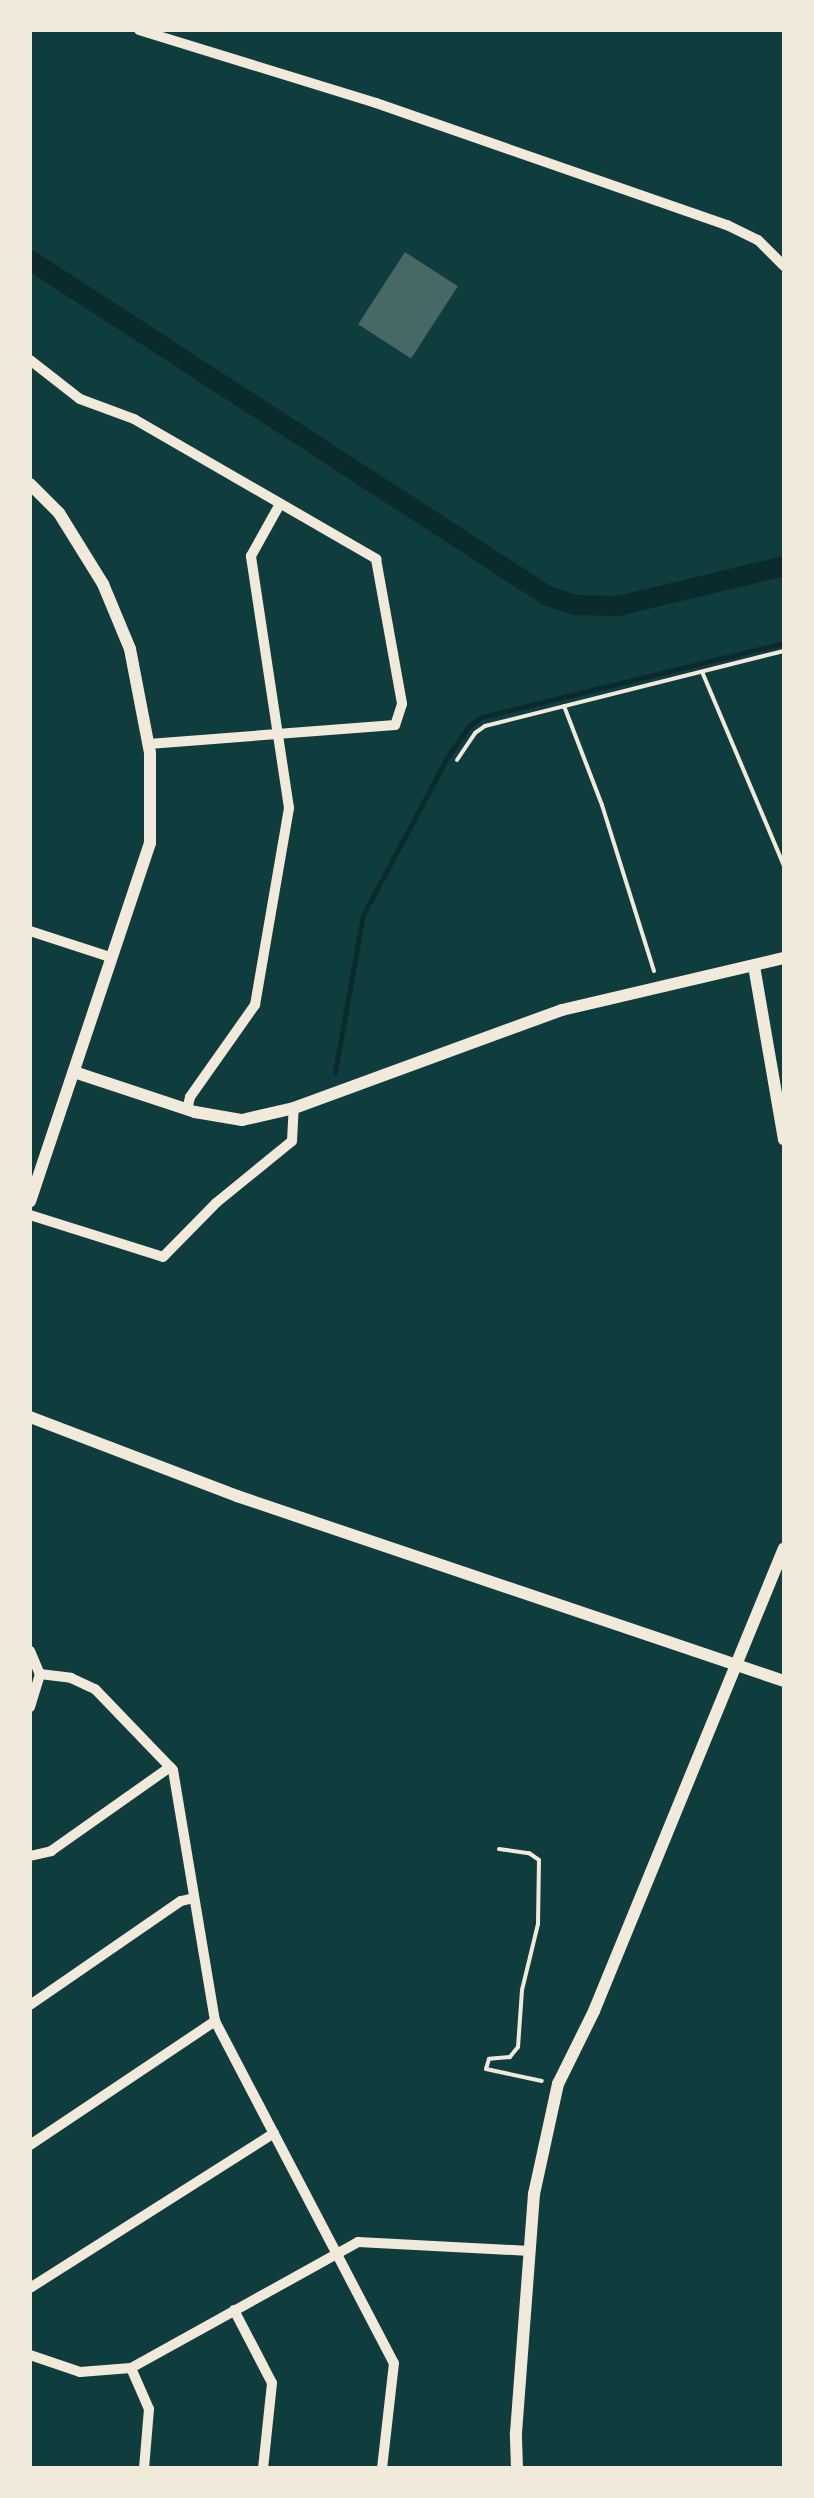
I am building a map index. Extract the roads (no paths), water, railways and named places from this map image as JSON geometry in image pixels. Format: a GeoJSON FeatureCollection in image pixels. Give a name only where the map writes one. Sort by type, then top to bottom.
{"type":"FeatureCollection","features":[{"type":"Feature","properties":{"kind":"street"},"geometry":{"type":"LineString","coordinates":[[140,30],[376,103],[727,225],[758,240],[784,266]]}},
{"type":"Feature","properties":{"kind":"street"},"geometry":{"type":"LineString","coordinates":[[32,365],[80,399],[134,419],[376,559],[402,704],[395,725],[149,744]]}},
{"type":"Feature","properties":{"kind":"street"},"geometry":{"type":"LineString","coordinates":[[30,484],[59,513],[103,584],[130,649],[149,744],[150,843],[30,1201]]}},
{"type":"Feature","properties":{"kind":"street"},"geometry":{"type":"LineString","coordinates":[[187,1110],[190,1097],[256,1004],[289,808],[251,556],[280,504]]}},
{"type":"Feature","properties":{"kind":"street"},"geometry":{"type":"LineString","coordinates":[[30,931],[110,957]]}},
{"type":"Feature","properties":{"kind":"street"},"geometry":{"type":"LineString","coordinates":[[74,1072],[187,1110],[242,1120],[294,1108],[562,1010],[784,958]]}},
{"type":"Feature","properties":{"kind":"street"},"geometry":{"type":"LineString","coordinates":[[754,966],[784,1139]]}},
{"type":"Feature","properties":{"kind":"street"},"geometry":{"type":"LineString","coordinates":[[30,1214],[162,1257],[216,1203],[292,1141],[294,1108]]}},
{"type":"Feature","properties":{"kind":"street"},"geometry":{"type":"LineString","coordinates":[[30,1418],[238,1496],[784,1682]]}},
{"type":"Feature","properties":{"kind":"street"},"geometry":{"type":"LineString","coordinates":[[517,2468],[534,2194],[558,2084],[594,2010],[784,1548]]}},
{"type":"Feature","properties":{"kind":"street"},"geometry":{"type":"LineString","coordinates":[[30,1652],[40,1674],[30,1707]]}},
{"type":"Feature","properties":{"kind":"street"},"geometry":{"type":"LineString","coordinates":[[40,1674],[72,1678],[95,1690],[170,1768],[215,2021],[394,2363],[382,2468]]}},
{"type":"Feature","properties":{"kind":"street"},"geometry":{"type":"LineString","coordinates":[[30,1856],[52,1851],[170,1768]]}},
{"type":"Feature","properties":{"kind":"street"},"geometry":{"type":"LineString","coordinates":[[30,2006],[181,1901],[194,1898]]}},
{"type":"Feature","properties":{"kind":"street"},"geometry":{"type":"LineString","coordinates":[[30,2145],[215,2021]]}},
{"type":"Feature","properties":{"kind":"street"},"geometry":{"type":"LineString","coordinates":[[30,2288],[274,2133]]}},
{"type":"Feature","properties":{"kind":"street"},"geometry":{"type":"LineString","coordinates":[[30,2355],[80,2372],[130,2368],[358,2242],[381,2240],[530,2251]]}},
{"type":"Feature","properties":{"kind":"street"},"geometry":{"type":"LineString","coordinates":[[234,2310],[272,2383],[263,2468]]}},
{"type":"Feature","properties":{"kind":"street"},"geometry":{"type":"LineString","coordinates":[[130,2368],[148,2410],[144,2468]]}},
{"type":"Feature","properties":{"kind":"waterway"},"geometry":{"type":"LineString","coordinates":[[30,260],[548,596],[575,605],[618,606],[784,566]]}},
{"type":"Feature","properties":{"kind":"waterway"},"geometry":{"type":"LineString","coordinates":[[335,1072],[363,915],[448,756],[470,725],[482,717],[784,643]]}}]}
